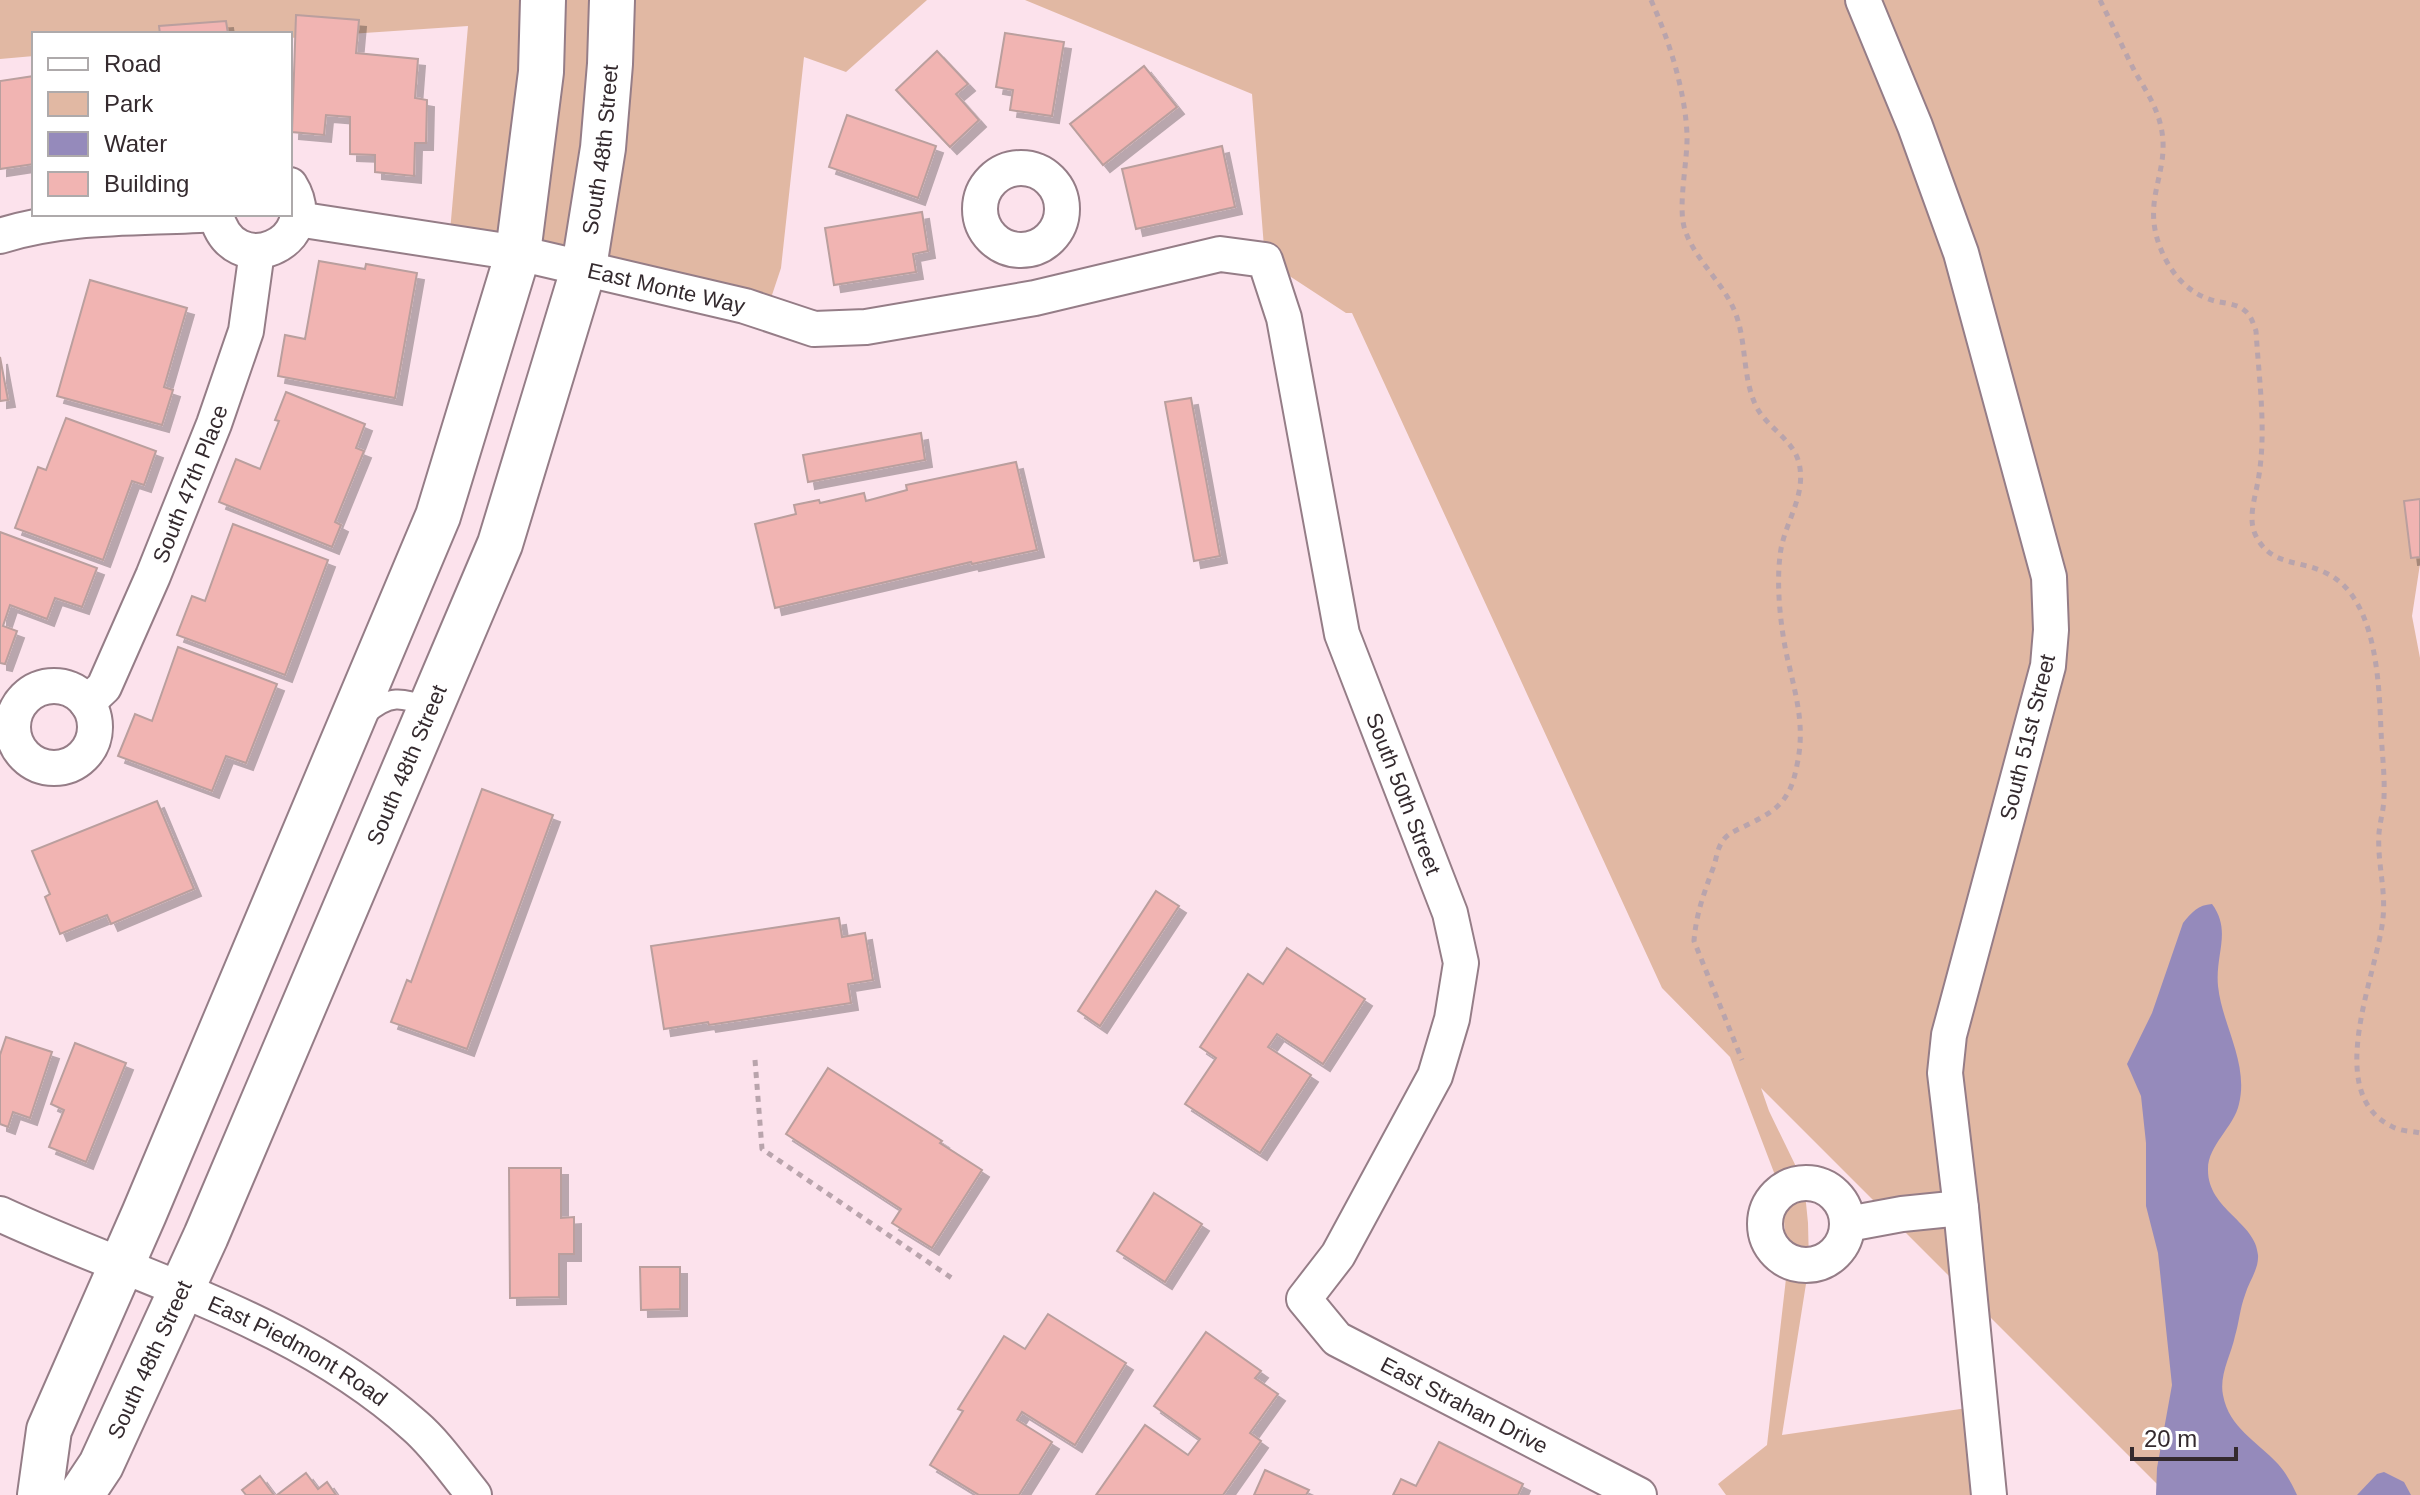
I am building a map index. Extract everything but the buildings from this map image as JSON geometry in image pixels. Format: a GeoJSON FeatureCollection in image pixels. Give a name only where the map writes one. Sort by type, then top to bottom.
{"type":"FeatureCollection","features":[{"type":"Feature","properties":{"kind":"main road"},"geometry":{"type":"LineString","coordinates":[[40,1495],[49,1430],[122,1266],[438,516],[518,253],[541,72],[543,0]]}},
{"type":"Feature","properties":{"kind":"main road","name":"South 48th Street"},"geometry":{"type":"LineString","coordinates":[[81,1495],[101,1465],[182,1290],[500,544],[584,267],[603,148],[612,0]]}},
{"type":"Feature","properties":{"kind":"street","name":"South 51st Street"},"geometry":{"type":"LineString","coordinates":[[1863,0],[1915,126],[1961,253],[2049,577],[2051,630],[2048,666],[1949,1035],[1945,1073],[1989,1495]]}},
{"type":"Feature","properties":{"kind":"street"},"geometry":{"type":"LineString","coordinates":[[217,216],[225,236],[234,244],[257,251],[270,249],[283,243],[297,219],[298,206],[292,190]]}},
{"type":"Feature","properties":{"kind":"street"},"geometry":{"type":"LineString","coordinates":[[0,236],[96,219],[168,216]]}},
{"type":"Feature","properties":{"kind":"street","name":"East Monte Way"},"geometry":{"type":"LineString","coordinates":[[297,219],[518,253],[584,267],[745,306],[814,329],[866,327],[1035,298],[1220,254],[1265,260]]}},
{"type":"Feature","properties":{"kind":"street"},"geometry":{"type":"LineString","coordinates":[[1026,250],[1035,298]]}},
{"type":"Feature","properties":{"kind":"street","name":"South 47th Place"},"geometry":{"type":"LineString","coordinates":[[87,703],[104,687],[214,424],[246,331],[257,251]]}},
{"type":"Feature","properties":{"kind":"street","name":"South 50th Street"},"geometry":{"type":"LineString","coordinates":[[1265,260],[1284,318],[1342,634],[1450,913],[1461,963],[1452,1019],[1435,1076],[1338,1255],[1304,1299]]}},
{"type":"Feature","properties":{"kind":"street"},"geometry":{"type":"LineString","coordinates":[[1848,1224],[1961,1208]]}},
{"type":"Feature","properties":{"kind":"street","name":"East Piedmont Road"},"geometry":{"type":"LineString","coordinates":[[0,1214],[182,1290],[305,1346],[367,1386],[417,1427],[474,1495]]}},
{"type":"Feature","properties":{"kind":"street","name":"East Strahan Drive"},"geometry":{"type":"LineString","coordinates":[[1304,1299],[1337,1339],[1639,1495]]}},
{"type":"Feature","properties":{"kind":"lane"},"geometry":{"type":"LineString","coordinates":[[347,731],[380,702],[406,699],[432,708]]}},
{"type":"Feature","properties":{"kind":"path"},"geometry":{"type":"LineString","coordinates":[[1651,0],[1674,68],[1687,133],[1684,228],[1692,246],[1735,312],[1756,405],[1766,421],[1792,447],[1799,461],[1802,481],[1780,557],[1782,622],[1798,697],[1801,734],[1798,764],[1792,786],[1782,804],[1722,841],[1699,902],[1695,922],[1694,941],[1742,1060]]}},
{"type":"Feature","properties":{"kind":"path"},"geometry":{"type":"LineString","coordinates":[[2100,0],[2151,99],[2161,126],[2164,149],[2152,202],[2153,222],[2160,247],[2171,269],[2188,288],[2208,299],[2242,307],[2250,315],[2256,331],[2263,452],[2252,514],[2253,529],[2270,555],[2282,562],[2324,572],[2339,580],[2368,627],[2380,714],[2384,798],[2379,834],[2383,915],[2380,944],[2365,998],[2356,1055],[2366,1101],[2377,1117],[2392,1127],[2420,1133]]}},
{"type":"Feature","properties":{"kind":"path"},"geometry":{"type":"LineString","coordinates":[[755,1060],[762,1149],[956,1281]]}},
{"type":"Feature","properties":{"kind":"green space"},"geometry":{"type":"Polygon","coordinates":[[[0,0],[927,0],[846,72],[804,57],[781,268],[766,313],[449,243],[468,26],[292,38],[292,32],[32,32],[32,56],[0,59],[0,0]]]}},
{"type":"Feature","properties":{"kind":"green space"},"geometry":{"type":"Polygon","coordinates":[[[1025,0],[2420,0],[2420,564],[2412,616],[2420,658],[2420,1495],[2158,1495],[2158,1485],[1761,1088],[1804,1183],[1808,1223],[1809,1265],[1782,1435],[1981,1406],[1989,1495],[1726,1495],[1718,1484],[1767,1445],[1788,1261],[1781,1191],[1730,1057],[1662,988],[1352,313],[1346,313],[1265,260],[1252,94],[1025,0]]]}},
{"type":"Feature","properties":{"kind":"water"},"geometry":{"type":"Polygon","coordinates":[[[2212,904],[2218,914],[2222,933],[2218,974],[2220,1001],[2238,1059],[2241,1089],[2236,1112],[2212,1152],[2208,1169],[2215,1195],[2249,1233],[2258,1255],[2224,1373],[2223,1395],[2231,1416],[2278,1464],[2297,1495],[2156,1495],[2157,1468],[2172,1385],[2158,1253],[2146,1206],[2146,1143],[2141,1096],[2127,1064],[2152,1013],[2183,923],[2196,910],[2212,904]]]}},
{"type":"Feature","properties":{"kind":"water"},"geometry":{"type":"Polygon","coordinates":[[[2384,1472],[2404,1482],[2411,1495],[2357,1495],[2377,1474],[2384,1472]]]}}]}
